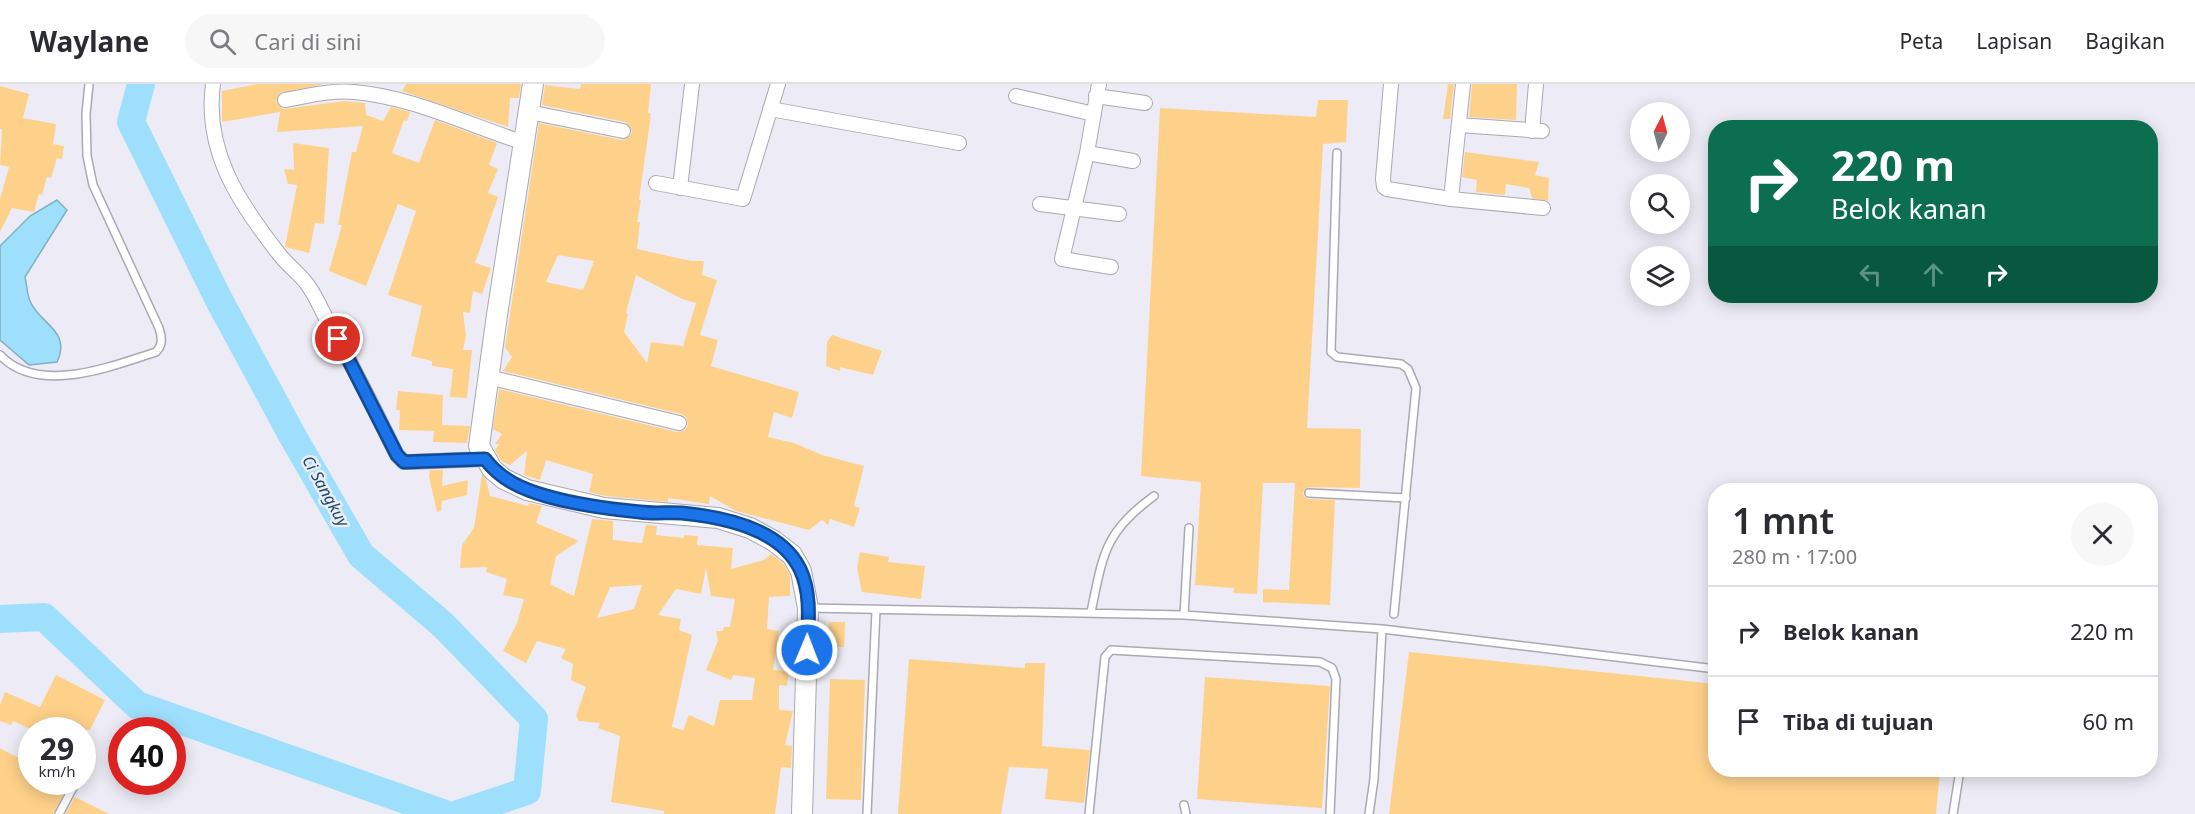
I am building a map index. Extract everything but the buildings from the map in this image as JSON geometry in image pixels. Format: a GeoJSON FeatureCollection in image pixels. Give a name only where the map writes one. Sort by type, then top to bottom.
{"type":"FeatureCollection","features":[{"type":"Feature","properties":{"kind":"street"},"geometry":{"type":"LineString","coordinates":[[213,84],[210,105],[212,130],[221,161],[249,214],[280,256],[306,284],[348,357],[397,455],[404,462],[485,459]]}},
{"type":"Feature","properties":{"kind":"street"},"geometry":{"type":"LineString","coordinates":[[534,84],[479,446],[485,459],[504,479],[527,490],[558,499],[614,509],[718,518],[750,528],[774,541],[792,555],[801,571],[808,608],[805,756],[801,814]]}},
{"type":"Feature","properties":{"kind":"street"},"geometry":{"type":"LineString","coordinates":[[681,188],[692,84]]}},
{"type":"Feature","properties":{"kind":"street"},"geometry":{"type":"LineString","coordinates":[[656,183],[743,199],[778,84]]}},
{"type":"Feature","properties":{"kind":"street"},"geometry":{"type":"LineString","coordinates":[[1391,84],[1384,187],[1391,191],[1451,199],[1543,208]]}},
{"type":"Feature","properties":{"kind":"street"},"geometry":{"type":"LineString","coordinates":[[1451,199],[1462,84]]}},
{"type":"Feature","properties":{"kind":"street"},"geometry":{"type":"LineString","coordinates":[[1459,124],[1537,131],[1536,84]]}},
{"type":"Feature","properties":{"kind":"street"},"geometry":{"type":"LineString","coordinates":[[1111,267],[1062,259],[1087,153],[1097,90],[1145,103]]}},
{"type":"Feature","properties":{"kind":"street"},"geometry":{"type":"LineString","coordinates":[[285,100],[328,93],[352,92],[383,96],[421,105],[525,143]]}},
{"type":"Feature","properties":{"kind":"street"},"geometry":{"type":"LineString","coordinates":[[1016,96],[1094,114]]}},
{"type":"Feature","properties":{"kind":"street"},"geometry":{"type":"LineString","coordinates":[[770,109],[959,143]]}},
{"type":"Feature","properties":{"kind":"street"},"geometry":{"type":"LineString","coordinates":[[529,112],[623,131]]}},
{"type":"Feature","properties":{"kind":"street"},"geometry":{"type":"LineString","coordinates":[[1087,153],[1133,161]]}},
{"type":"Feature","properties":{"kind":"street"},"geometry":{"type":"LineString","coordinates":[[1040,204],[1119,214]]}},
{"type":"Feature","properties":{"kind":"street"},"geometry":{"type":"LineString","coordinates":[[488,376],[679,423]]}},
{"type":"Feature","properties":{"kind":"lane"},"geometry":{"type":"LineString","coordinates":[[0,355],[23,370],[40,375],[67,375],[94,372],[156,352],[160,347],[159,328],[93,185],[87,156],[86,114],[89,84]]}},
{"type":"Feature","properties":{"kind":"lane"},"geometry":{"type":"LineString","coordinates":[[1337,153],[1331,352],[1337,357],[1401,364],[1408,369],[1416,388],[1394,614]]}},
{"type":"Feature","properties":{"kind":"lane"},"geometry":{"type":"LineString","coordinates":[[1309,493],[1406,498]]}},
{"type":"Feature","properties":{"kind":"lane"},"geometry":{"type":"LineString","coordinates":[[1091,612],[1102,558],[1113,534],[1135,510],[1154,496]]}},
{"type":"Feature","properties":{"kind":"lane"},"geometry":{"type":"LineString","coordinates":[[1184,615],[1189,528]]}},
{"type":"Feature","properties":{"kind":"lane"},"geometry":{"type":"LineString","coordinates":[[808,608],[1184,615],[1393,628],[1425,635],[1708,668]]}},
{"type":"Feature","properties":{"kind":"lane"},"geometry":{"type":"LineString","coordinates":[[867,814],[876,610]]}},
{"type":"Feature","properties":{"kind":"lane"},"geometry":{"type":"LineString","coordinates":[[1369,814],[1374,779],[1382,629]]}},
{"type":"Feature","properties":{"kind":"lane"},"geometry":{"type":"LineString","coordinates":[[1089,814],[1105,657],[1111,650],[1320,662],[1332,668],[1336,679],[1330,814]]}},
{"type":"Feature","properties":{"kind":"lane"},"geometry":{"type":"LineString","coordinates":[[1953,814],[1959,777]]}},
{"type":"Feature","properties":{"kind":"lane"},"geometry":{"type":"LineString","coordinates":[[59,814],[69,795]]}},
{"type":"Feature","properties":{"kind":"lane"},"geometry":{"type":"LineString","coordinates":[[1184,805],[1186,814]]}},
{"type":"Feature","properties":{"kind":"water"},"geometry":{"type":"Polygon","coordinates":[[[57,200],[67,210],[25,277],[30,301],[34,309],[57,335],[61,351],[57,362],[29,365],[0,340],[0,246],[30,216],[57,200]]]}},
{"type":"Feature","properties":{"kind":"waterway","name":"Ci Sangkuy"},"geometry":{"type":"LineString","coordinates":[[141,84],[131,122],[219,300],[292,435],[361,555],[443,625],[534,719],[527,791],[458,814]]}},
{"type":"Feature","properties":{"kind":"waterway","name":"Ci Sangkuy"},"geometry":{"type":"LineString","coordinates":[[0,619],[44,617],[137,705],[445,814]]}},
{"type":"Feature","properties":{"kind":"route"},"geometry":{"type":"LineString","coordinates":[[338,339],[397,455],[404,462],[485,459],[492,469],[504,479],[527,490],[558,499],[644,513],[680,513],[718,518],[750,528],[774,541],[792,555],[801,571],[807,592],[807,650]]}}]}
